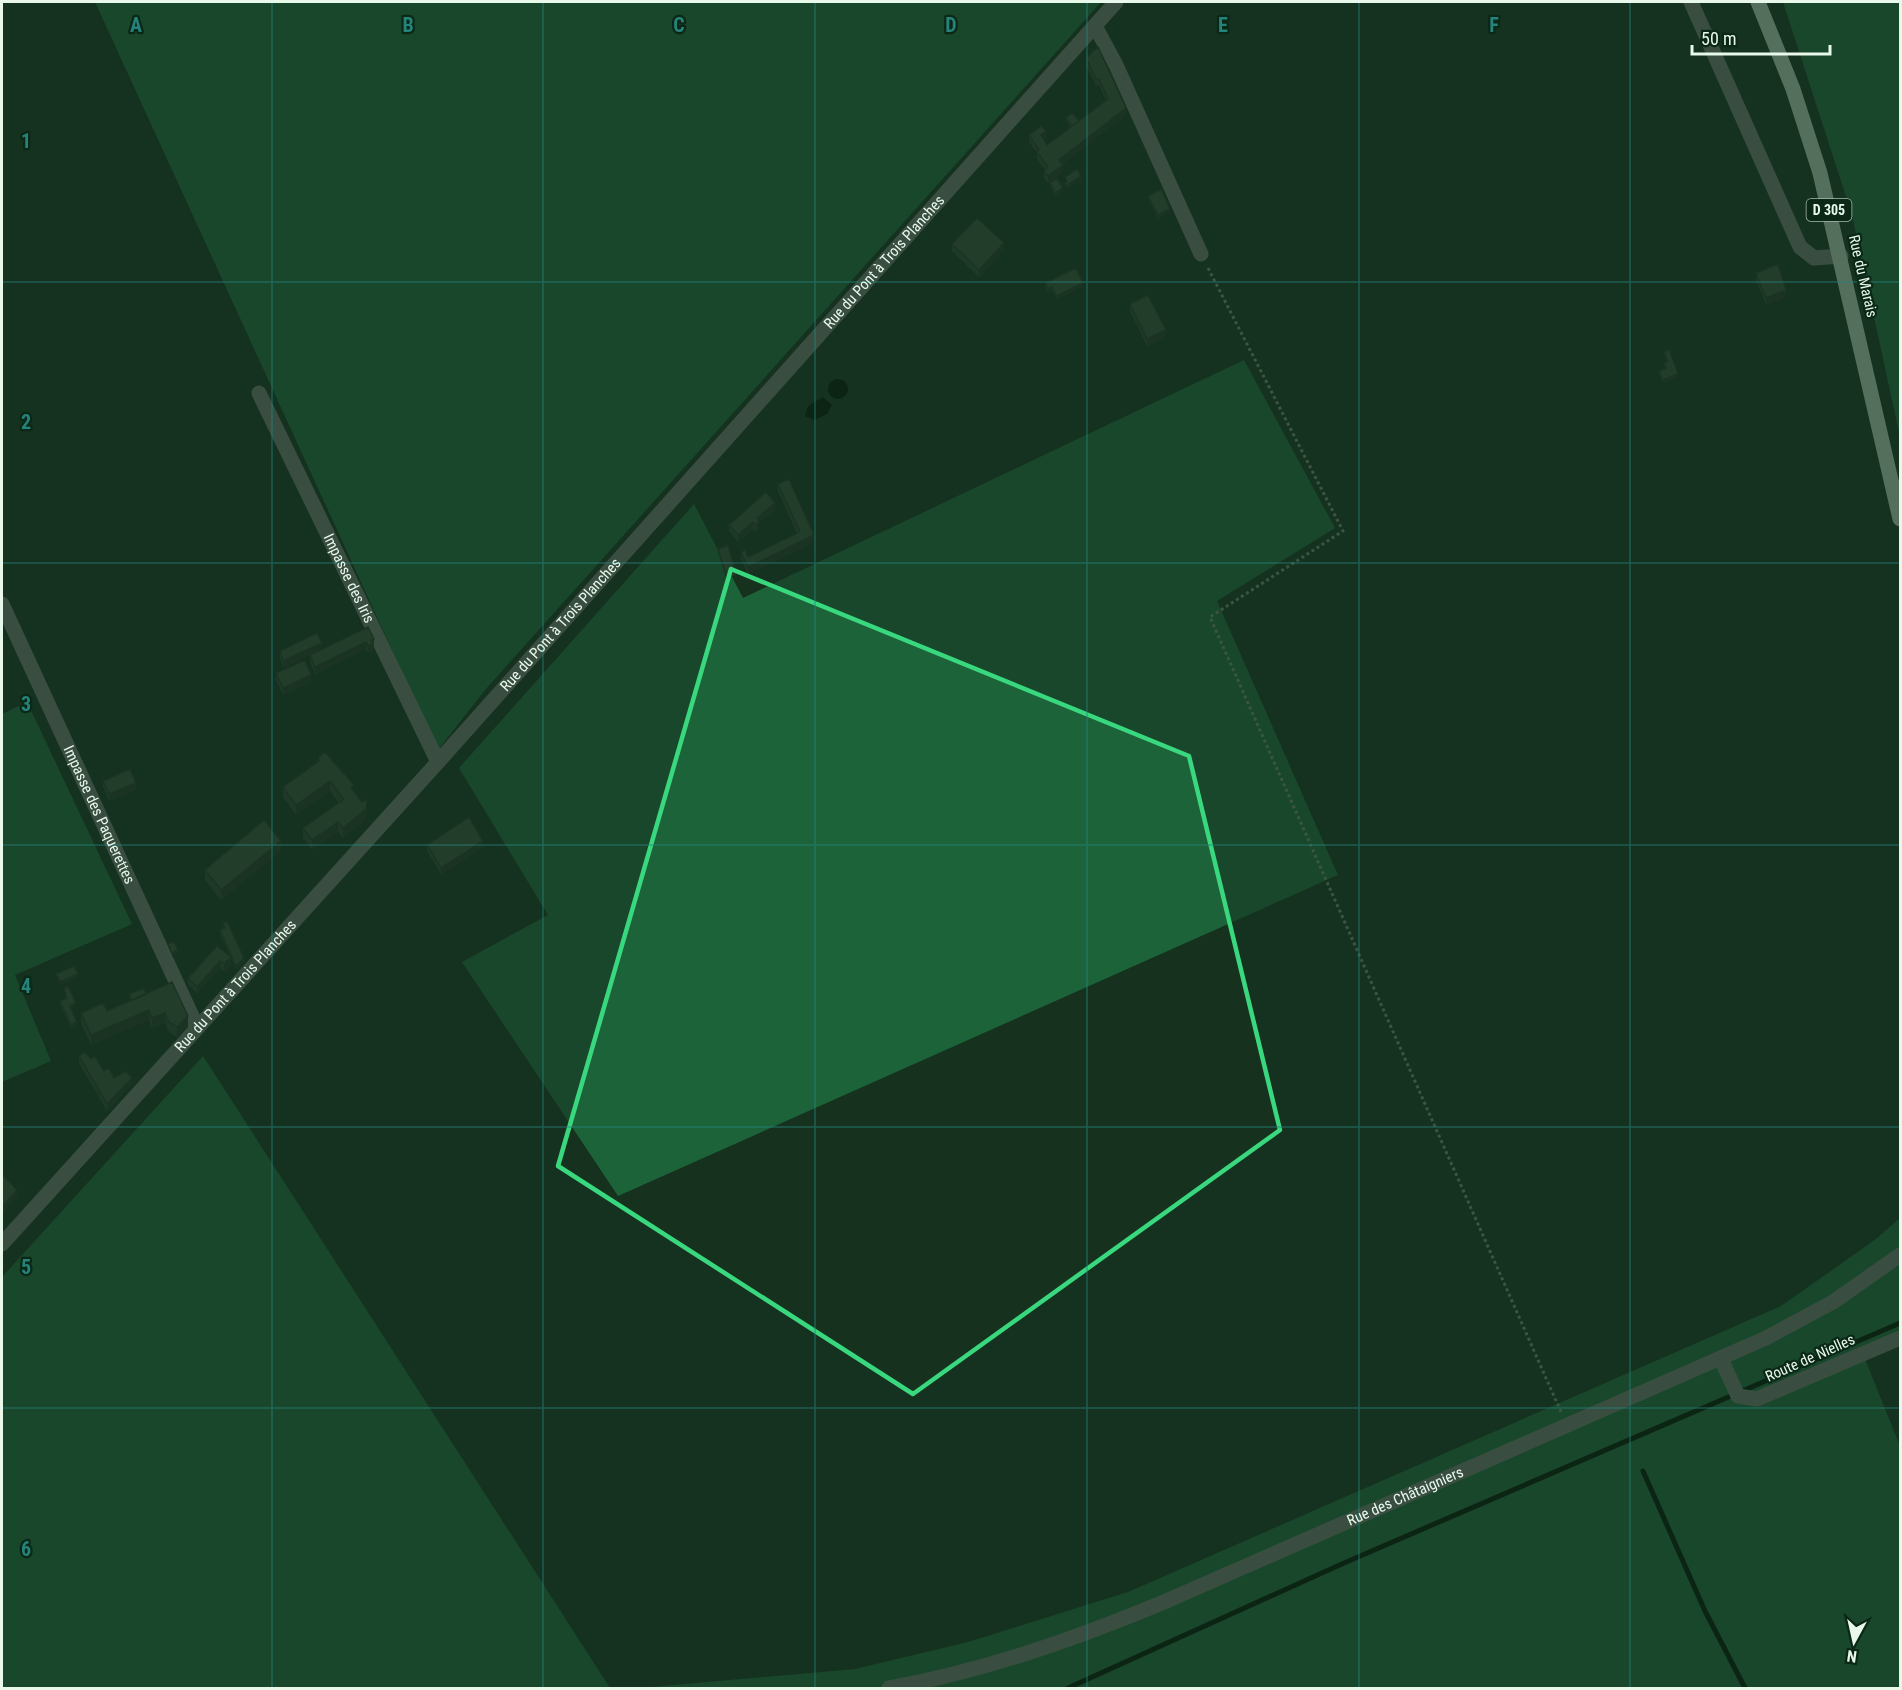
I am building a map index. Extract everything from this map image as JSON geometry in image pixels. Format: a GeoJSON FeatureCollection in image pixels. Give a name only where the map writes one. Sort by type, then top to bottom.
{"type":"FeatureCollection","features":[{"type":"Feature","properties":{"kind":"main road","name":"Rue du Marais"},"geometry":{"type":"LineString","coordinates":[[1758,2],[1810,140],[1841,256],[1900,519]]}},
{"type":"Feature","properties":{"kind":"street","name":"Rue du Pont à Trois Planches"},"geometry":{"type":"LineString","coordinates":[[2,1244],[438,762],[1116,2]]}},
{"type":"Feature","properties":{"kind":"street"},"geometry":{"type":"LineString","coordinates":[[1690,2],[1800,247],[1814,258],[1841,256]]}},
{"type":"Feature","properties":{"kind":"street"},"geometry":{"type":"LineString","coordinates":[[1095,26],[1116,65],[1201,254]]}},
{"type":"Feature","properties":{"kind":"street","name":"Impasse des Iris"},"geometry":{"type":"LineString","coordinates":[[259,393],[438,762]]}},
{"type":"Feature","properties":{"kind":"street","name":"Impasse des Paquerettes"},"geometry":{"type":"LineString","coordinates":[[2,604],[197,1027]]}},
{"type":"Feature","properties":{"kind":"street","name":"Rue des Châtaigniers"},"geometry":{"type":"LineString","coordinates":[[889,1689],[991,1664],[1122,1620],[1721,1359],[1833,1302],[1900,1256]]}},
{"type":"Feature","properties":{"kind":"street","name":"Route de Nielles"},"geometry":{"type":"LineString","coordinates":[[1721,1359],[1738,1396],[1750,1400],[1764,1398],[1900,1338]]}},
{"type":"Feature","properties":{"kind":"path"},"geometry":{"type":"LineString","coordinates":[[1201,254],[1343,531],[1210,617],[1567,1426]]}},
{"type":"Feature","properties":{"kind":"highlighted area"},"geometry":{"type":"Polygon","coordinates":[[[731,569],[1189,756],[1280,1130],[913,1394],[558,1166],[731,569]]]}},
{"type":"Feature","properties":{"kind":"green space"},"geometry":{"type":"Polygon","coordinates":[[[95,2],[1101,2],[485,690],[438,750],[95,2]]]}},
{"type":"Feature","properties":{"kind":"green space"},"geometry":{"type":"Polygon","coordinates":[[[1783,2],[1900,2],[1900,437],[1852,215],[1783,2]]]}},
{"type":"Feature","properties":{"kind":"green space"},"geometry":{"type":"Polygon","coordinates":[[[1244,360],[1335,528],[1217,601],[1338,875],[618,1196],[462,962],[548,915],[459,768],[694,504],[743,598],[1244,360]]]}},
{"type":"Feature","properties":{"kind":"green space"},"geometry":{"type":"Polygon","coordinates":[[[27,702],[132,924],[15,975],[51,1061],[2,1082],[2,714],[27,702]]]}},
{"type":"Feature","properties":{"kind":"green space"},"geometry":{"type":"Polygon","coordinates":[[[203,1056],[610,1688],[2,1688],[2,1277],[203,1056]]]}},
{"type":"Feature","properties":{"kind":"green space"},"geometry":{"type":"Polygon","coordinates":[[[1900,1218],[1900,1331],[1861,1349],[1900,1446],[1900,1688],[639,1688],[855,1669],[968,1642],[1128,1592],[1781,1306],[1876,1239],[1900,1218]]]}},
{"type":"Feature","properties":{"kind":"shaded area"},"geometry":{"type":"Polygon","coordinates":[[[838,379],[845,382],[848,389],[845,396],[838,399],[831,396],[828,389],[831,382],[838,379]]]}},
{"type":"Feature","properties":{"kind":"shaded area"},"geometry":{"type":"Polygon","coordinates":[[[823,397],[832,405],[827,414],[815,420],[805,416],[808,406],[823,397]]]}},
{"type":"Feature","properties":{"kind":"building"},"geometry":{"type":"Polygon","coordinates":[[[1098,47],[1126,108],[1059,160],[1063,165],[1048,176],[1044,171],[1048,167],[1037,152],[1039,150],[1029,135],[1041,126],[1046,131],[1041,135],[1047,145],[1108,99],[1086,58],[1098,47]]]}},
{"type":"Feature","properties":{"kind":"building"},"geometry":{"type":"Polygon","coordinates":[[[1072,113],[1079,121],[1072,126],[1066,118],[1072,113]]]}},
{"type":"Feature","properties":{"kind":"building"},"geometry":{"type":"Polygon","coordinates":[[[1077,169],[1081,176],[1066,186],[1065,177],[1077,169]]]}},
{"type":"Feature","properties":{"kind":"building"},"geometry":{"type":"Polygon","coordinates":[[[1057,178],[1063,188],[1055,193],[1050,183],[1057,178]]]}},
{"type":"Feature","properties":{"kind":"building"},"geometry":{"type":"Polygon","coordinates":[[[1161,189],[1170,209],[1158,215],[1148,196],[1161,189]]]}},
{"type":"Feature","properties":{"kind":"building"},"geometry":{"type":"Polygon","coordinates":[[[977,218],[1004,243],[979,270],[952,244],[977,218]]]}},
{"type":"Feature","properties":{"kind":"building"},"geometry":{"type":"Polygon","coordinates":[[[1778,264],[1786,290],[1766,298],[1756,273],[1778,264]]]}},
{"type":"Feature","properties":{"kind":"building"},"geometry":{"type":"Polygon","coordinates":[[[1076,268],[1083,283],[1057,296],[1052,287],[1048,289],[1045,283],[1076,268]]]}},
{"type":"Feature","properties":{"kind":"building"},"geometry":{"type":"Polygon","coordinates":[[[1148,295],[1166,330],[1147,339],[1130,304],[1148,295]]]}},
{"type":"Feature","properties":{"kind":"building"},"geometry":{"type":"Polygon","coordinates":[[[1669,349],[1678,374],[1663,380],[1659,371],[1666,368],[1664,363],[1668,361],[1664,352],[1669,349]]]}},
{"type":"Feature","properties":{"kind":"building"},"geometry":{"type":"Polygon","coordinates":[[[789,479],[814,535],[748,567],[741,552],[745,550],[748,557],[800,532],[778,484],[789,479]]]}},
{"type":"Feature","properties":{"kind":"building"},"geometry":{"type":"Polygon","coordinates":[[[766,492],[775,503],[757,518],[759,521],[756,525],[753,522],[738,535],[729,525],[766,492]]]}},
{"type":"Feature","properties":{"kind":"building"},"geometry":{"type":"Polygon","coordinates":[[[728,545],[736,572],[726,575],[718,549],[728,545]]]}},
{"type":"Feature","properties":{"kind":"building"},"geometry":{"type":"Polygon","coordinates":[[[368,627],[374,639],[371,640],[373,644],[368,646],[366,642],[315,667],[310,655],[368,627]]]}},
{"type":"Feature","properties":{"kind":"building"},"geometry":{"type":"Polygon","coordinates":[[[317,633],[322,643],[283,661],[280,651],[317,633]]]}},
{"type":"Feature","properties":{"kind":"building"},"geometry":{"type":"Polygon","coordinates":[[[305,660],[311,675],[283,688],[276,673],[305,660]]]}},
{"type":"Feature","properties":{"kind":"building"},"geometry":{"type":"Polygon","coordinates":[[[325,752],[354,785],[351,788],[362,802],[367,799],[366,809],[343,828],[338,822],[312,840],[303,828],[344,799],[330,781],[296,805],[283,787],[319,761],[318,758],[325,752]]]}},
{"type":"Feature","properties":{"kind":"building"},"geometry":{"type":"Polygon","coordinates":[[[130,769],[136,783],[109,794],[103,781],[130,769]]]}},
{"type":"Feature","properties":{"kind":"building"},"geometry":{"type":"Polygon","coordinates":[[[469,817],[483,841],[441,868],[427,845],[469,817]]]}},
{"type":"Feature","properties":{"kind":"building"},"geometry":{"type":"Polygon","coordinates":[[[264,820],[281,841],[221,890],[205,870],[264,820]]]}},
{"type":"Feature","properties":{"kind":"building"},"geometry":{"type":"Polygon","coordinates":[[[227,921],[244,958],[236,966],[220,930],[225,928],[223,923],[227,921]]]}},
{"type":"Feature","properties":{"kind":"building"},"geometry":{"type":"Polygon","coordinates":[[[174,942],[178,950],[172,953],[168,944],[174,942]]]}},
{"type":"Feature","properties":{"kind":"building"},"geometry":{"type":"Polygon","coordinates":[[[217,946],[231,957],[224,964],[220,961],[197,987],[188,978],[217,946]]]}},
{"type":"Feature","properties":{"kind":"building"},"geometry":{"type":"Polygon","coordinates":[[[74,966],[78,974],[60,982],[56,974],[74,966]]]}},
{"type":"Feature","properties":{"kind":"building"},"geometry":{"type":"Polygon","coordinates":[[[172,982],[188,1016],[177,1027],[169,1022],[165,1013],[152,1018],[149,1010],[91,1035],[81,1013],[103,1003],[107,1011],[172,982]]]}},
{"type":"Feature","properties":{"kind":"building"},"geometry":{"type":"Polygon","coordinates":[[[68,986],[76,1003],[70,1006],[77,1022],[71,1025],[60,1001],[67,998],[64,988],[68,986]]]}},
{"type":"Feature","properties":{"kind":"building"},"geometry":{"type":"Polygon","coordinates":[[[144,988],[146,994],[131,1001],[129,994],[144,988]]]}},
{"type":"Feature","properties":{"kind":"building"},"geometry":{"type":"Polygon","coordinates":[[[85,1052],[91,1059],[95,1056],[104,1071],[109,1068],[114,1078],[126,1071],[132,1078],[107,1104],[79,1056],[85,1052]]]}},
{"type":"Feature","properties":{"kind":"building"},"geometry":{"type":"Polygon","coordinates":[[[2,1174],[17,1190],[2,1207],[2,1174]]]}},
{"type":"Feature","properties":{"kind":"waterway"},"geometry":{"type":"LineString","coordinates":[[1068,1688],[1344,1563],[1900,1323]]}},
{"type":"Feature","properties":{"kind":"waterway"},"geometry":{"type":"LineString","coordinates":[[1643,1471],[1705,1611],[1745,1688]]}}]}
